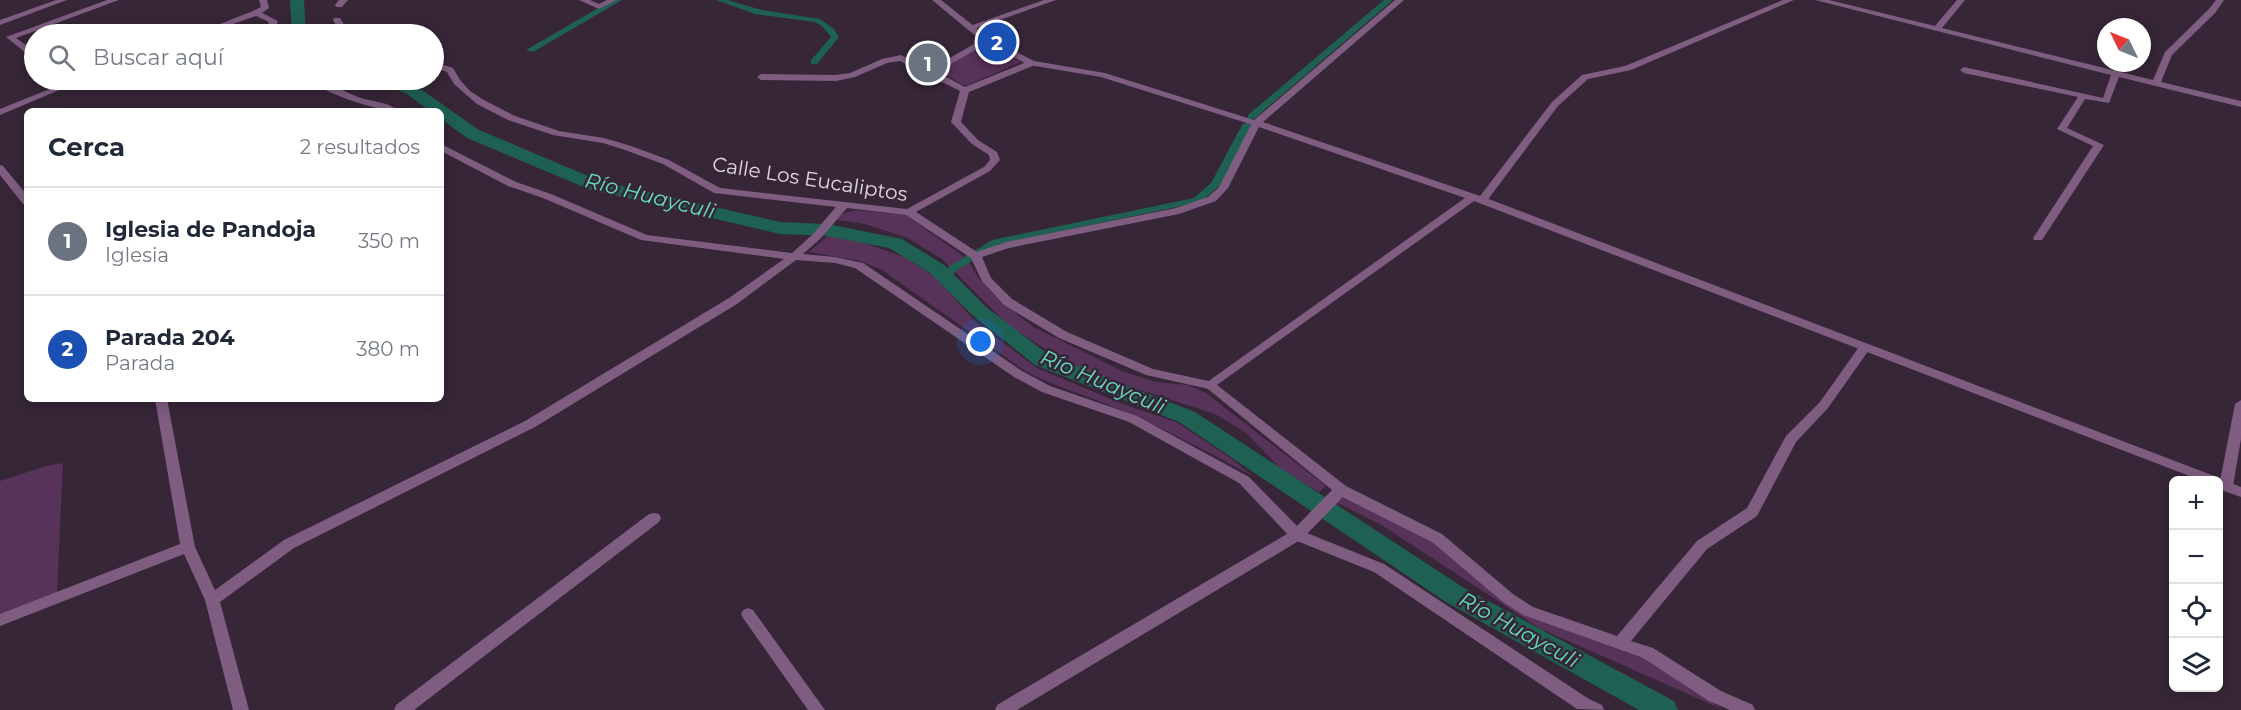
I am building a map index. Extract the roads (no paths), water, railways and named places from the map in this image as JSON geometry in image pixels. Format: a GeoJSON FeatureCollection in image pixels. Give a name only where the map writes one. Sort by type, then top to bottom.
{"type":"FeatureCollection","features":[{"type":"Feature","properties":{"kind":"street"},"geometry":{"type":"LineString","coordinates":[[0,23],[63,0]]}},
{"type":"Feature","properties":{"kind":"street"},"geometry":{"type":"LineString","coordinates":[[47,24],[115,0]]}},
{"type":"Feature","properties":{"kind":"street"},"geometry":{"type":"LineString","coordinates":[[227,24],[256,14],[265,8],[263,0]]}},
{"type":"Feature","properties":{"kind":"street"},"geometry":{"type":"LineString","coordinates":[[583,0],[599,7],[613,0]]}},
{"type":"Feature","properties":{"kind":"street"},"geometry":{"type":"LineString","coordinates":[[936,0],[986,40],[1032,63],[1102,75],[1256,123],[1477,199],[2202,476]]}},
{"type":"Feature","properties":{"kind":"street"},"geometry":{"type":"LineString","coordinates":[[971,27],[1052,0]]}},
{"type":"Feature","properties":{"kind":"street"},"geometry":{"type":"LineString","coordinates":[[976,256],[1006,245],[1179,211],[1212,199],[1223,188],[1256,123],[1400,0]]}},
{"type":"Feature","properties":{"kind":"street"},"geometry":{"type":"LineString","coordinates":[[1209,385],[1477,199],[1555,104],[1585,77],[1628,68],[1790,0]]}},
{"type":"Feature","properties":{"kind":"street"},"geometry":{"type":"LineString","coordinates":[[1820,0],[2241,104]]}},
{"type":"Feature","properties":{"kind":"street"},"geometry":{"type":"LineString","coordinates":[[1937,29],[1961,0]]}},
{"type":"Feature","properties":{"kind":"street"},"geometry":{"type":"LineString","coordinates":[[2156,82],[2168,54],[2212,11],[2220,0]]}},
{"type":"Feature","properties":{"kind":"street"},"geometry":{"type":"LineString","coordinates":[[256,14],[274,21],[273,24]]}},
{"type":"Feature","properties":{"kind":"street"},"geometry":{"type":"LineString","coordinates":[[337,20],[339,24]]}},
{"type":"Feature","properties":{"kind":"street"},"geometry":{"type":"LineString","coordinates":[[24,32],[10,37],[24,48]]}},
{"type":"Feature","properties":{"kind":"street"},"geometry":{"type":"LineString","coordinates":[[931,72],[986,40]]}},
{"type":"Feature","properties":{"kind":"street"},"geometry":{"type":"LineString","coordinates":[[761,77],[836,78],[852,75],[885,61],[901,58],[965,90],[1032,63]]}},
{"type":"Feature","properties":{"kind":"street","name":"Calle Los Eucaliptos"},"geometry":{"type":"LineString","coordinates":[[444,68],[450,70],[454,81],[489,110],[556,133],[608,142],[659,159],[681,168],[702,185],[718,190],[909,212],[976,256],[986,279],[1008,302],[1063,335],[1150,372],[1209,385],[1337,493],[1437,538],[1508,598],[1528,611],[1648,653],[1715,696],[1747,710]]}},
{"type":"Feature","properties":{"kind":"street"},"geometry":{"type":"LineString","coordinates":[[1964,70],[2106,101],[2116,73]]}},
{"type":"Feature","properties":{"kind":"street"},"geometry":{"type":"LineString","coordinates":[[0,112],[50,90]]}},
{"type":"Feature","properties":{"kind":"street"},"geometry":{"type":"LineString","coordinates":[[335,90],[355,99],[388,108]]}},
{"type":"Feature","properties":{"kind":"street"},"geometry":{"type":"LineString","coordinates":[[909,212],[987,169],[995,160],[994,154],[975,142],[956,122],[965,90]]}},
{"type":"Feature","properties":{"kind":"street"},"geometry":{"type":"LineString","coordinates":[[2038,238],[2099,145],[2062,129],[2083,96]]}},
{"type":"Feature","properties":{"kind":"street"},"geometry":{"type":"LineString","coordinates":[[444,149],[512,184],[547,196],[645,238],[835,260],[860,266],[1018,374],[1046,389],[1133,420],[1244,480],[1301,530],[1379,568],[1586,708]]}},
{"type":"Feature","properties":{"kind":"street"},"geometry":{"type":"LineString","coordinates":[[0,168],[24,198]]}},
{"type":"Feature","properties":{"kind":"street"},"geometry":{"type":"LineString","coordinates":[[212,600],[289,544],[536,420],[733,301],[794,257],[816,237],[843,206]]}},
{"type":"Feature","properties":{"kind":"street"},"geometry":{"type":"LineString","coordinates":[[1620,643],[1702,545],[1752,513],[1791,439],[1824,405],[1865,347]]}},
{"type":"Feature","properties":{"kind":"street"},"geometry":{"type":"LineString","coordinates":[[162,402],[188,547],[212,600],[241,710]]}},
{"type":"Feature","properties":{"kind":"street"},"geometry":{"type":"LineString","coordinates":[[2223,480],[2241,404]]}},
{"type":"Feature","properties":{"kind":"street"},"geometry":{"type":"LineString","coordinates":[[2223,484],[2241,492]]}},
{"type":"Feature","properties":{"kind":"street"},"geometry":{"type":"LineString","coordinates":[[1003,710],[1301,530],[1337,493]]}},
{"type":"Feature","properties":{"kind":"street"},"geometry":{"type":"LineString","coordinates":[[402,710],[654,518]]}},
{"type":"Feature","properties":{"kind":"street"},"geometry":{"type":"LineString","coordinates":[[0,620],[188,547]]}},
{"type":"Feature","properties":{"kind":"street"},"geometry":{"type":"LineString","coordinates":[[748,614],[817,710]]}},
{"type":"Feature","properties":{"kind":"waterway","name":"Río Huayculi"},"geometry":{"type":"LineString","coordinates":[[297,0],[298,24]]}},
{"type":"Feature","properties":{"kind":"waterway"},"geometry":{"type":"LineString","coordinates":[[530,50],[618,0]]}},
{"type":"Feature","properties":{"kind":"waterway"},"geometry":{"type":"LineString","coordinates":[[720,0],[755,11],[810,18],[825,24],[835,37],[814,62]]}},
{"type":"Feature","properties":{"kind":"waterway"},"geometry":{"type":"LineString","coordinates":[[1251,117],[1389,0]]}},
{"type":"Feature","properties":{"kind":"waterway","name":"Río Huayculi"},"geometry":{"type":"LineString","coordinates":[[411,90],[437,108]]}},
{"type":"Feature","properties":{"kind":"waterway","name":"Río Huayculi"},"geometry":{"type":"LineString","coordinates":[[444,113],[473,134],[594,185],[780,228],[827,230],[895,243],[937,269],[978,310],[1042,360],[1187,417],[1455,595],[1664,710]]}},
{"type":"Feature","properties":{"kind":"waterway"},"geometry":{"type":"LineString","coordinates":[[946,277],[952,269],[996,242],[1197,200],[1215,185],[1247,125]]}},
{"type":"Feature","properties":{"kind":"place","name":"Parada 204"},"geometry":{"type":"Point","coordinates":[997,42]}},
{"type":"Feature","properties":{"kind":"place","name":"Iglesia de Pandoja"},"geometry":{"type":"Point","coordinates":[928,63]}}]}
